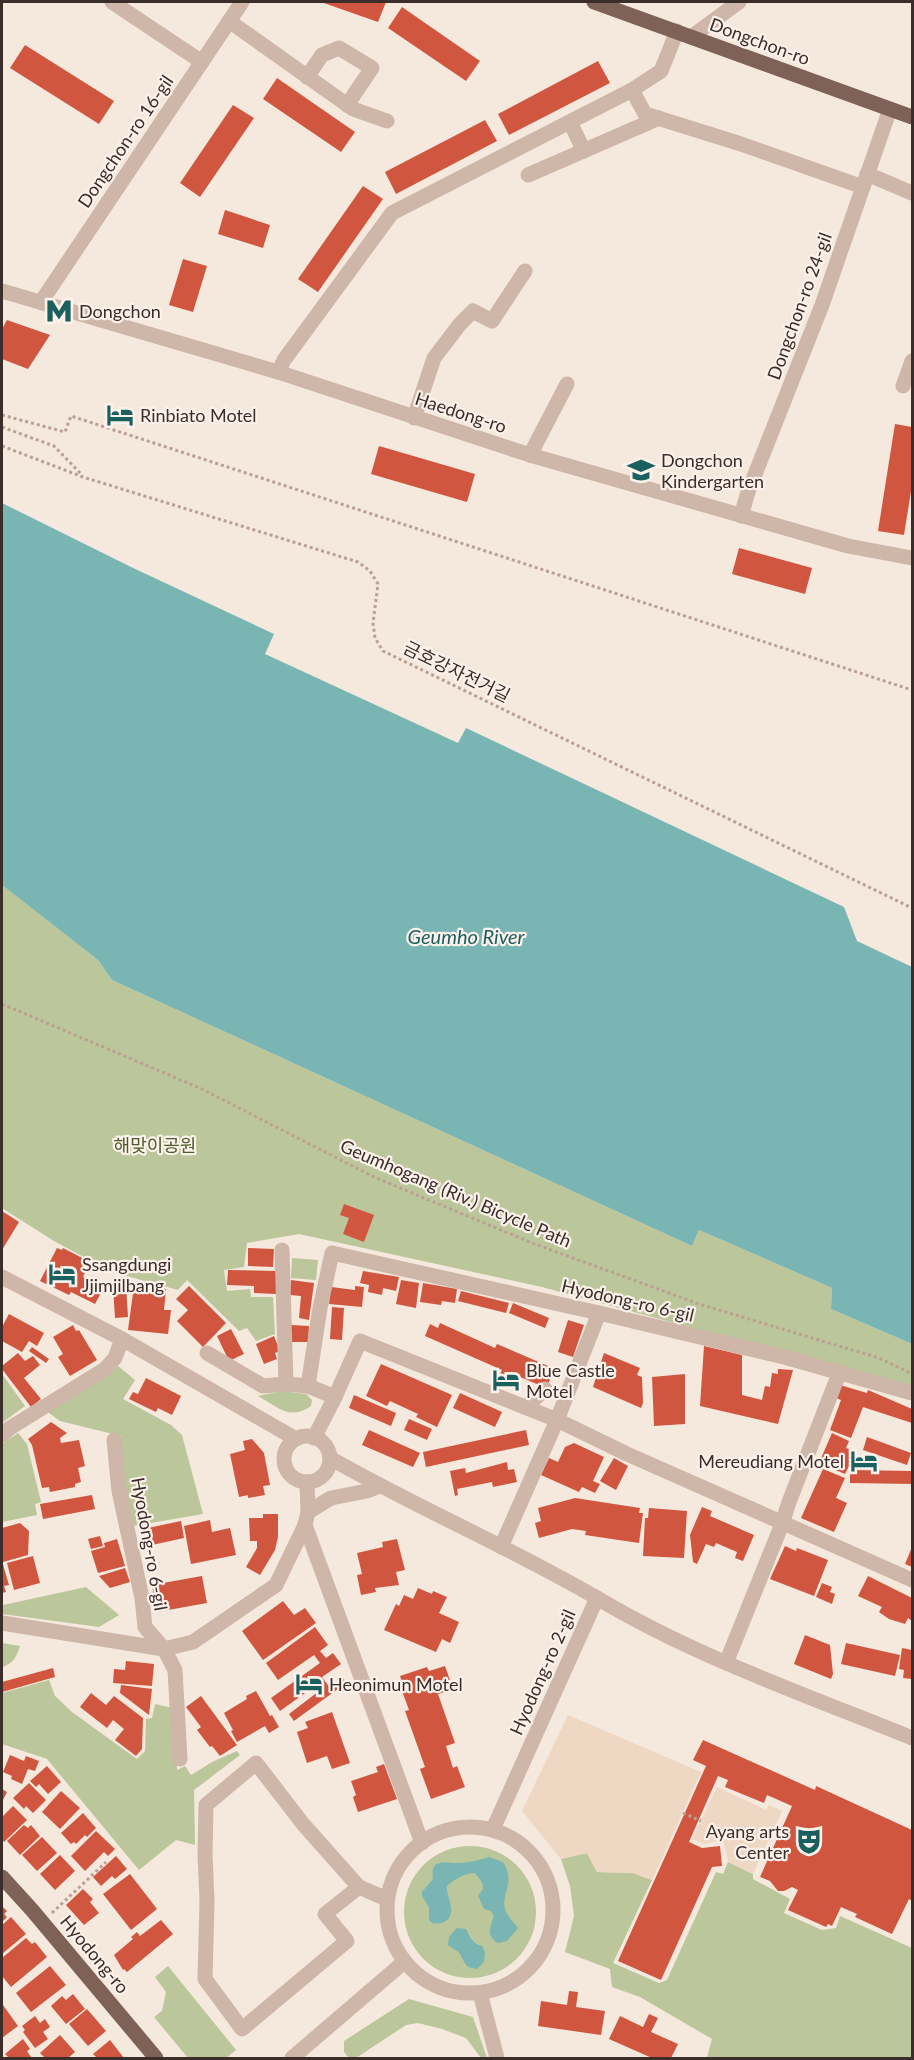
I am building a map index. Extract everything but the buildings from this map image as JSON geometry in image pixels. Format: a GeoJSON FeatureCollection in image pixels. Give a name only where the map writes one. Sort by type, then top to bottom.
{"type":"FeatureCollection","features":[{"type":"Feature","properties":{"kind":"main road","name":"Dongchon-ro"},"geometry":{"type":"LineString","coordinates":[[594,2],[912,117]]}},
{"type":"Feature","properties":{"kind":"main road","name":"Hyodong-ro"},"geometry":{"type":"LineString","coordinates":[[2,1877],[156,2058]]}},
{"type":"Feature","properties":{"kind":"street"},"geometry":{"type":"LineString","coordinates":[[112,2],[202,62]]}},
{"type":"Feature","properties":{"kind":"street","name":"Dongchon-ro 16-gil"},"geometry":{"type":"LineString","coordinates":[[41,303],[242,2]]}},
{"type":"Feature","properties":{"kind":"street"},"geometry":{"type":"LineString","coordinates":[[278,372],[284,360],[392,213],[632,90],[661,71],[684,34],[739,2]]}},
{"type":"Feature","properties":{"kind":"street"},"geometry":{"type":"LineString","coordinates":[[229,21],[347,105],[387,121]]}},
{"type":"Feature","properties":{"kind":"street"},"geometry":{"type":"LineString","coordinates":[[307,77],[322,55],[339,48],[372,68],[347,105]]}},
{"type":"Feature","properties":{"kind":"street"},"geometry":{"type":"LineString","coordinates":[[632,90],[645,114],[912,193]]}},
{"type":"Feature","properties":{"kind":"street","name":"Dongchon-ro 24-gil"},"geometry":{"type":"LineString","coordinates":[[741,516],[748,492],[822,305],[890,109]]}},
{"type":"Feature","properties":{"kind":"street"},"geometry":{"type":"LineString","coordinates":[[528,176],[659,118]]}},
{"type":"Feature","properties":{"kind":"street"},"geometry":{"type":"LineString","coordinates":[[570,122],[584,151]]}},
{"type":"Feature","properties":{"kind":"street"},"geometry":{"type":"LineString","coordinates":[[414,418],[434,358],[440,349],[459,324],[473,311],[492,321],[525,271]]}},
{"type":"Feature","properties":{"kind":"street","name":"Haedong-ro"},"geometry":{"type":"LineString","coordinates":[[2,291],[278,372],[530,455],[848,546],[912,558]]}},
{"type":"Feature","properties":{"kind":"street"},"geometry":{"type":"LineString","coordinates":[[903,386],[912,361]]}},
{"type":"Feature","properties":{"kind":"street"},"geometry":{"type":"LineString","coordinates":[[530,455],[567,384]]}},
{"type":"Feature","properties":{"kind":"street"},"geometry":{"type":"LineString","coordinates":[[282,1250],[286,1384]]}},
{"type":"Feature","properties":{"kind":"street","name":"Hyodong-ro 6-gil"},"geometry":{"type":"LineString","coordinates":[[308,1386],[320,1308],[332,1253],[599,1313],[840,1371],[912,1393]]}},
{"type":"Feature","properties":{"kind":"street"},"geometry":{"type":"LineString","coordinates":[[2,1277],[122,1339],[296,1439]]}},
{"type":"Feature","properties":{"kind":"street"},"geometry":{"type":"LineString","coordinates":[[501,1546],[557,1420],[599,1313]]}},
{"type":"Feature","properties":{"kind":"street"},"geometry":{"type":"LineString","coordinates":[[2,1435],[105,1369],[115,1358],[122,1339]]}},
{"type":"Feature","properties":{"kind":"street"},"geometry":{"type":"LineString","coordinates":[[314,1438],[360,1341],[557,1420],[627,1454],[912,1580]]}},
{"type":"Feature","properties":{"kind":"street"},"geometry":{"type":"LineString","coordinates":[[207,1353],[263,1386],[286,1384],[308,1386],[335,1397]]}},
{"type":"Feature","properties":{"kind":"street"},"geometry":{"type":"LineString","coordinates":[[726,1663],[783,1524],[789,1502],[840,1371]]}},
{"type":"Feature","properties":{"kind":"street"},"geometry":{"type":"LineString","coordinates":[[526,1407],[545,1389]]}},
{"type":"Feature","properties":{"kind":"street"},"geometry":{"type":"LineString","coordinates":[[330,1458],[326,1472],[314,1481],[307,1482],[293,1477],[285,1465],[286,1450],[296,1439],[314,1438],[324,1444],[330,1458],[379,1486],[550,1571],[597,1598]]}},
{"type":"Feature","properties":{"kind":"street","name":"Hyodong-ro 6-gil"},"geometry":{"type":"LineString","coordinates":[[114,1440],[119,1491],[142,1598],[145,1627],[164,1649],[175,1670],[180,1759]]}},
{"type":"Feature","properties":{"kind":"street"},"geometry":{"type":"LineString","coordinates":[[307,1482],[307,1519],[422,1843]]}},
{"type":"Feature","properties":{"kind":"street"},"geometry":{"type":"LineString","coordinates":[[2,1623],[164,1649],[193,1642],[276,1585],[307,1519],[331,1498],[367,1491],[379,1486]]}},
{"type":"Feature","properties":{"kind":"street","name":"Hyodong-ro 2-gil"},"geometry":{"type":"LineString","coordinates":[[493,1829],[597,1598],[634,1620],[726,1663],[912,1738]]}},
{"type":"Feature","properties":{"kind":"street"},"geometry":{"type":"LineString","coordinates":[[359,1887],[325,1914],[347,1941],[242,2029],[205,1979],[206,1805],[256,1762],[303,1824],[359,1887],[387,1899]]}},
{"type":"Feature","properties":{"kind":"street"},"geometry":{"type":"LineString","coordinates":[[458,1828],[493,1829],[517,1842],[535,1858],[547,1878],[553,1901],[552,1925],[545,1947],[532,1966],[513,1982],[480,1993],[444,1989],[422,1978],[405,1962],[396,1948],[389,1932],[387,1899],[394,1877],[406,1858],[422,1843],[439,1833],[458,1828]]}},
{"type":"Feature","properties":{"kind":"street"},"geometry":{"type":"LineString","coordinates":[[292,2058],[405,1962]]}},
{"type":"Feature","properties":{"kind":"street"},"geometry":{"type":"LineString","coordinates":[[480,1993],[497,2058]]}},
{"type":"Feature","properties":{"kind":"path"},"geometry":{"type":"LineString","coordinates":[[2,415],[65,432],[71,416],[912,690]]}},
{"type":"Feature","properties":{"kind":"path"},"geometry":{"type":"LineString","coordinates":[[2,427],[54,446],[83,477]]}},
{"type":"Feature","properties":{"kind":"path","name":"금호강자전거길"},"geometry":{"type":"LineString","coordinates":[[2,446],[83,477],[358,562],[370,571],[378,584],[373,622],[375,638],[383,651],[912,908]]}},
{"type":"Feature","properties":{"kind":"path","name":"Geumhogang (Riv.) Bicycle Path"},"geometry":{"type":"LineString","coordinates":[[2,1004],[202,1089],[374,1178],[532,1243],[699,1304],[879,1358],[912,1374]]}},
{"type":"Feature","properties":{"kind":"path"},"geometry":{"type":"LineString","coordinates":[[682,1813],[700,1821]]}},
{"type":"Feature","properties":{"kind":"path"},"geometry":{"type":"LineString","coordinates":[[42,1922],[106,1862]]}},
{"type":"Feature","properties":{"kind":"green space","name":"해맞이공원"},"geometry":{"type":"Polygon","coordinates":[[[2,885],[98,960],[112,980],[692,1246],[699,1230],[832,1288],[831,1309],[912,1344],[912,1390],[542,1287],[299,1234],[247,1243],[244,1267],[224,1270],[227,1291],[250,1289],[251,1297],[273,1297],[275,1334],[256,1341],[247,1328],[239,1331],[187,1280],[178,1290],[112,1272],[54,1241],[2,1208],[2,885]]]}},
{"type":"Feature","properties":{"kind":"green space"},"geometry":{"type":"Polygon","coordinates":[[[292,1258],[318,1260],[316,1280],[291,1278],[292,1258]]]}},
{"type":"Feature","properties":{"kind":"green space"},"geometry":{"type":"Polygon","coordinates":[[[118,1366],[135,1380],[123,1399],[171,1425],[182,1435],[203,1514],[133,1526],[121,1475],[121,1436],[60,1421],[45,1410],[105,1377],[118,1366]]]}},
{"type":"Feature","properties":{"kind":"green space"},"geometry":{"type":"Polygon","coordinates":[[[2,1374],[25,1406],[2,1423],[2,1374]]]}},
{"type":"Feature","properties":{"kind":"green space"},"geometry":{"type":"Polygon","coordinates":[[[282,1391],[306,1394],[312,1400],[311,1406],[296,1412],[284,1411],[258,1396],[282,1391]]]}},
{"type":"Feature","properties":{"kind":"green space"},"geometry":{"type":"Polygon","coordinates":[[[18,1433],[27,1444],[41,1502],[35,1504],[37,1515],[2,1522],[2,1444],[18,1433]]]}},
{"type":"Feature","properties":{"kind":"green space"},"geometry":{"type":"Polygon","coordinates":[[[86,1587],[119,1615],[99,1627],[2,1614],[3,1605],[86,1587]]]}},
{"type":"Feature","properties":{"kind":"green space"},"geometry":{"type":"Polygon","coordinates":[[[2,1643],[20,1646],[14,1659],[2,1667],[2,1643]]]}},
{"type":"Feature","properties":{"kind":"green space"},"geometry":{"type":"Polygon","coordinates":[[[49,1680],[55,1696],[72,1712],[137,1759],[145,1751],[146,1719],[152,1718],[155,1704],[173,1708],[177,1770],[185,1766],[191,1775],[237,1751],[240,1755],[194,1790],[195,1845],[176,1840],[139,1870],[47,1759],[2,1744],[2,1693],[49,1680]]]}},
{"type":"Feature","properties":{"kind":"green space"},"geometry":{"type":"Polygon","coordinates":[[[470,1846],[495,1851],[517,1865],[531,1887],[536,1912],[531,1937],[517,1959],[495,1973],[470,1978],[445,1973],[423,1959],[409,1937],[404,1912],[409,1887],[423,1865],[445,1851],[470,1846]]]}},
{"type":"Feature","properties":{"kind":"green space"},"geometry":{"type":"Polygon","coordinates":[[[587,1853],[597,1872],[633,1873],[652,1880],[613,1963],[659,1983],[667,1980],[716,1872],[723,1874],[728,1862],[753,1874],[753,1879],[790,1899],[784,1913],[822,1930],[836,1928],[840,1916],[912,1948],[912,2058],[707,2058],[712,2039],[640,1997],[612,1987],[610,1969],[565,1952],[574,1916],[570,1886],[561,1859],[587,1853]]]}},
{"type":"Feature","properties":{"kind":"green space"},"geometry":{"type":"Polygon","coordinates":[[[168,1966],[236,2050],[226,2058],[188,2058],[154,2017],[162,2011],[166,1992],[155,1977],[168,1966]]]}},
{"type":"Feature","properties":{"kind":"green space"},"geometry":{"type":"Polygon","coordinates":[[[409,1999],[473,2017],[487,2058],[481,2058],[466,2038],[418,2023],[406,2025],[356,2058],[349,2058],[344,2052],[344,2041],[409,1999]]]}},
{"type":"Feature","properties":{"kind":"shaded area"},"geometry":{"type":"Polygon","coordinates":[[[568,1715],[701,1772],[652,1880],[633,1873],[597,1872],[587,1853],[561,1859],[522,1811],[568,1715]]]}},
{"type":"Feature","properties":{"kind":"shaded area"},"geometry":{"type":"Polygon","coordinates":[[[717,1787],[766,1810],[769,1805],[782,1811],[753,1874],[728,1862],[723,1840],[703,1844],[692,1839],[717,1787]]]}},
{"type":"Feature","properties":{"kind":"water","name":"Geumho River"},"geometry":{"type":"Polygon","coordinates":[[[2,503],[274,634],[265,654],[458,743],[466,728],[844,907],[857,941],[912,967],[912,1344],[831,1309],[832,1288],[699,1230],[692,1246],[112,980],[98,960],[2,885],[2,503]]]}},
{"type":"Feature","properties":{"kind":"water"},"geometry":{"type":"Polygon","coordinates":[[[489,1857],[503,1862],[507,1870],[508,1883],[504,1906],[518,1928],[507,1941],[498,1943],[490,1934],[494,1916],[491,1911],[484,1909],[478,1896],[483,1889],[482,1882],[475,1873],[460,1877],[447,1886],[450,1917],[439,1924],[432,1923],[429,1920],[429,1907],[422,1892],[433,1879],[434,1867],[440,1863],[466,1862],[489,1857]]]}},
{"type":"Feature","properties":{"kind":"water"},"geometry":{"type":"Polygon","coordinates":[[[457,1928],[466,1929],[485,1952],[484,1962],[477,1969],[467,1966],[459,1953],[448,1945],[449,1937],[457,1928]]]}},
{"type":"Feature","properties":{"kind":"place","name":"Dongchon"},"geometry":{"type":"Point","coordinates":[59,311]}},
{"type":"Feature","properties":{"kind":"place","name":"Rinbiato Motel"},"geometry":{"type":"Point","coordinates":[120,415]}},
{"type":"Feature","properties":{"kind":"place","name":"Dongchon Kindergarten"},"geometry":{"type":"Point","coordinates":[641,470]}},
{"type":"Feature","properties":{"kind":"place","name":"Ssangdungi Jjimjilbang"},"geometry":{"type":"Point","coordinates":[62,1274]}},
{"type":"Feature","properties":{"kind":"place","name":"Blue Castle Motel"},"geometry":{"type":"Point","coordinates":[506,1380]}},
{"type":"Feature","properties":{"kind":"place","name":"Mereudiang Motel"},"geometry":{"type":"Point","coordinates":[864,1461]}},
{"type":"Feature","properties":{"kind":"place","name":"Heonimun Motel"},"geometry":{"type":"Point","coordinates":[309,1684]}},
{"type":"Feature","properties":{"kind":"place","name":"Ayang arts Center"},"geometry":{"type":"Point","coordinates":[809,1841]}}]}
